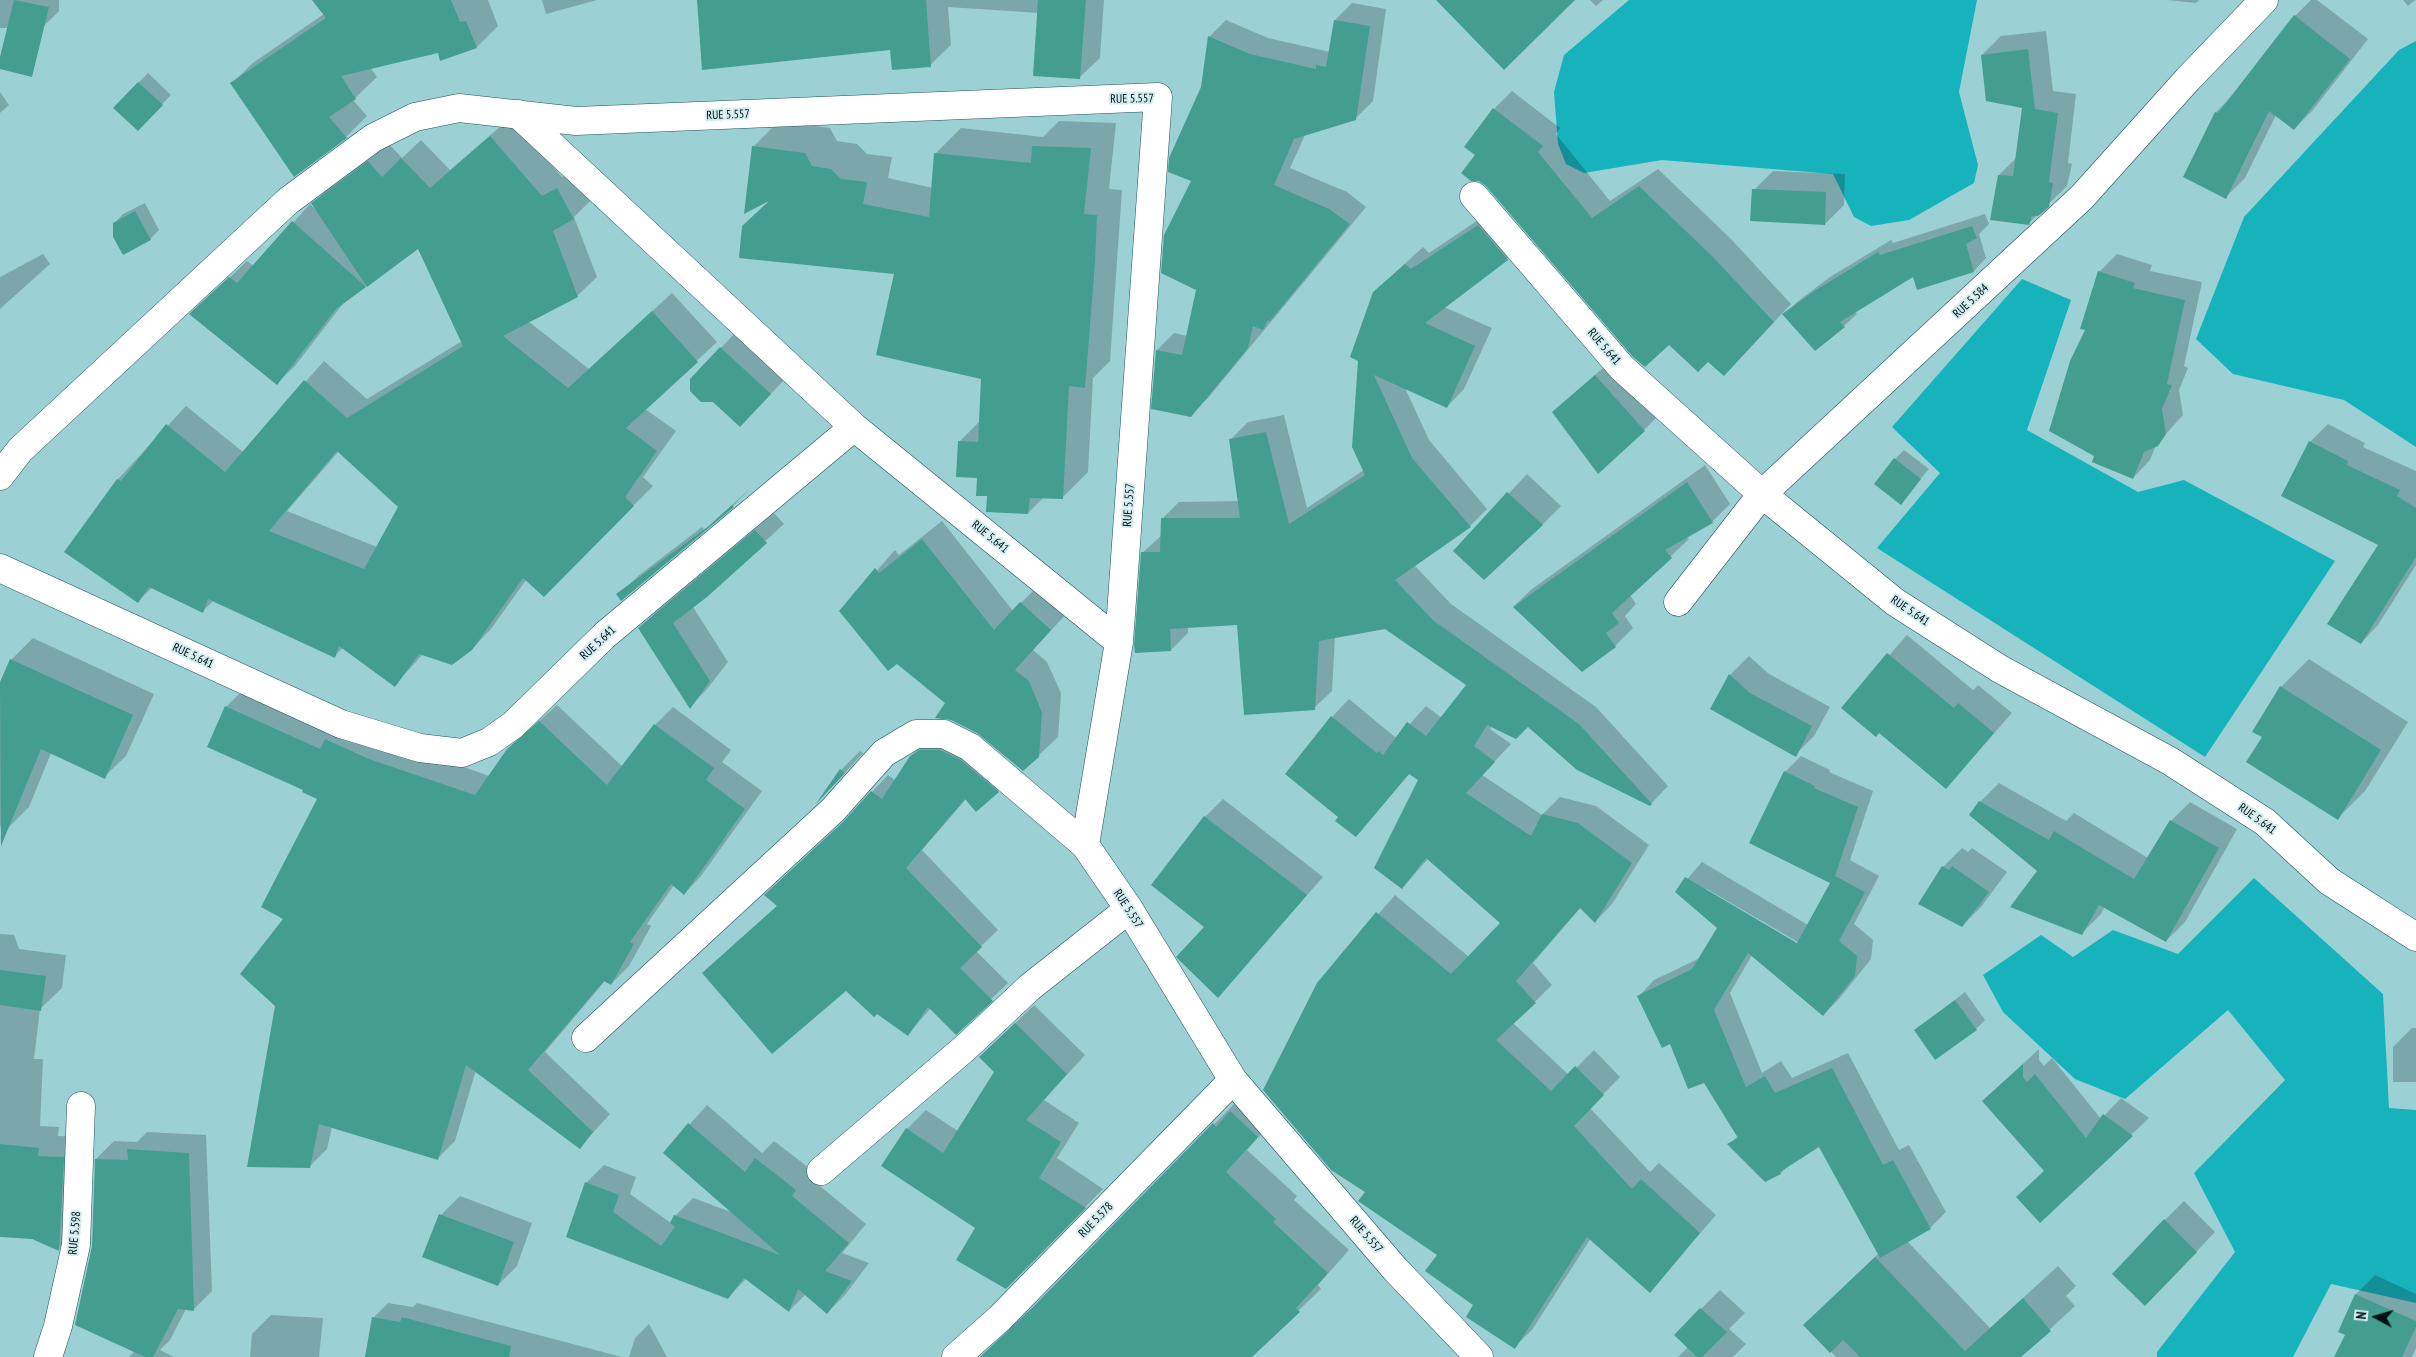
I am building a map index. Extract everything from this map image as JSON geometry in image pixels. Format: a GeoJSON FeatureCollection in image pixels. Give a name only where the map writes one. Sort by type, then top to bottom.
{"type":"FeatureCollection","features":[{"type":"Feature","properties":{"kind":"street","name":"RUE 5.584"},"geometry":{"type":"LineString","coordinates":[[1678,602],[1762,494],[2082,197],[2188,79],[2264,0]]}},
{"type":"Feature","properties":{"kind":"street","name":"RUE 5.557"},"geometry":{"type":"LineString","coordinates":[[518,114],[576,121],[1158,97],[1119,642],[1085,846],[1129,909],[1233,1080],[1395,1269],[1479,1357]]}},
{"type":"Feature","properties":{"kind":"street"},"geometry":{"type":"LineString","coordinates":[[0,476],[20,450],[288,201],[373,138],[415,117],[459,108],[518,114],[854,427]]}},
{"type":"Feature","properties":{"kind":"street","name":"RUE 5.641"},"geometry":{"type":"LineString","coordinates":[[1474,196],[1622,368],[1762,494],[1894,602],[2000,670],[2178,766],[2264,822],[2329,881],[2416,937]]}},
{"type":"Feature","properties":{"kind":"street","name":"RUE 5.641"},"geometry":{"type":"LineString","coordinates":[[0,568],[341,724],[420,748],[462,753],[489,742],[513,725],[605,635],[854,427],[1119,642]]}},
{"type":"Feature","properties":{"kind":"street"},"geometry":{"type":"LineString","coordinates":[[586,1038],[833,810],[884,753],[916,734],[944,734],[970,748],[1085,846]]}},
{"type":"Feature","properties":{"kind":"street"},"geometry":{"type":"LineString","coordinates":[[820,1171],[965,1048],[1030,987],[1129,909]]}},
{"type":"Feature","properties":{"kind":"street","name":"RUE 5.578"},"geometry":{"type":"LineString","coordinates":[[956,1357],[1000,1318],[1233,1080]]}},
{"type":"Feature","properties":{"kind":"street","name":"RUE 5.598"},"geometry":{"type":"LineString","coordinates":[[48,1357],[58,1326],[76,1244],[81,1106]]}},
{"type":"Feature","properties":{"kind":"shaded area"},"geometry":{"type":"Polygon","coordinates":[[[1629,0],[1977,0],[1959,92],[1978,165],[1974,183],[1909,220],[1871,226],[1854,217],[1833,174],[1662,160],[1584,173],[1566,164],[1558,144],[1554,92],[1564,55],[1629,0]]]}},
{"type":"Feature","properties":{"kind":"shaded area"},"geometry":{"type":"Polygon","coordinates":[[[2416,41],[2416,447],[2344,400],[2233,374],[2196,339],[2244,217],[2399,50],[2416,41]]]}},
{"type":"Feature","properties":{"kind":"shaded area"},"geometry":{"type":"Polygon","coordinates":[[[2022,279],[2071,300],[2027,430],[2138,492],[2184,480],[2335,561],[2205,757],[1877,548],[1940,473],[1892,427],[2022,279]]]}},
{"type":"Feature","properties":{"kind":"shaded area"},"geometry":{"type":"Polygon","coordinates":[[[2254,878],[2383,994],[2389,1108],[2416,1110],[2416,1303],[2331,1284],[2293,1357],[2157,1357],[2157,1352],[2235,1252],[2194,1173],[2285,1080],[2228,1010],[2125,1099],[2075,1079],[2003,1012],[1983,975],[2041,935],[2073,957],[2113,930],[2178,954],[2254,878]]]}},
{"type":"Feature","properties":{"kind":"building"},"geometry":{"type":"Polygon","coordinates":[[[14,0],[49,7],[32,77],[0,69],[0,57],[14,0]]]}},
{"type":"Feature","properties":{"kind":"building"},"geometry":{"type":"Polygon","coordinates":[[[312,0],[451,0],[460,22],[466,21],[477,48],[440,61],[438,53],[341,76],[356,99],[329,117],[347,138],[294,177],[230,83],[326,18],[312,0]]]}},
{"type":"Feature","properties":{"kind":"building"},"geometry":{"type":"Polygon","coordinates":[[[697,0],[926,0],[931,67],[892,70],[890,50],[702,70],[697,0]]]}},
{"type":"Feature","properties":{"kind":"building"},"geometry":{"type":"Polygon","coordinates":[[[1038,0],[1086,0],[1080,79],[1033,76],[1038,0]]]}},
{"type":"Feature","properties":{"kind":"building"},"geometry":{"type":"Polygon","coordinates":[[[1436,0],[1575,0],[1504,70],[1436,0]]]}},
{"type":"Feature","properties":{"kind":"building"},"geometry":{"type":"Polygon","coordinates":[[[2294,15],[2350,59],[2294,130],[2269,111],[2226,199],[2183,177],[2215,112],[2218,113],[2294,15]]]}},
{"type":"Feature","properties":{"kind":"building"},"geometry":{"type":"Polygon","coordinates":[[[1334,20],[1370,26],[1356,120],[1294,139],[1274,185],[1329,209],[1350,224],[1270,321],[1268,320],[1263,330],[1253,326],[1248,348],[1191,417],[1151,409],[1156,350],[1182,355],[1196,290],[1161,273],[1164,235],[1191,181],[1168,172],[1169,158],[1201,87],[1208,36],[1250,54],[1316,69],[1316,65],[1326,67],[1334,20]]]}},
{"type":"Feature","properties":{"kind":"building"},"geometry":{"type":"Polygon","coordinates":[[[2028,49],[2035,109],[2058,113],[2049,182],[2053,183],[2049,207],[2038,216],[2032,216],[2029,225],[1990,220],[1998,175],[2013,176],[2022,108],[1986,101],[1981,55],[2028,49]]]}},
{"type":"Feature","properties":{"kind":"building"},"geometry":{"type":"Polygon","coordinates":[[[138,82],[163,105],[138,131],[113,108],[138,82]]]}},
{"type":"Feature","properties":{"kind":"building"},"geometry":{"type":"Polygon","coordinates":[[[1493,108],[1543,146],[1538,152],[1592,218],[1639,186],[1713,257],[1774,322],[1724,376],[1708,362],[1698,372],[1669,345],[1645,367],[1633,357],[1486,186],[1479,181],[1471,181],[1461,173],[1475,155],[1464,147],[1493,108]]]}},
{"type":"Feature","properties":{"kind":"building"},"geometry":{"type":"Polygon","coordinates":[[[490,136],[542,196],[557,188],[574,219],[553,231],[578,297],[503,336],[568,388],[652,311],[698,362],[626,428],[657,451],[625,497],[634,506],[544,597],[523,578],[472,650],[452,665],[419,654],[395,687],[339,646],[335,658],[208,599],[203,613],[149,587],[138,603],[64,552],[117,479],[121,481],[166,424],[225,472],[304,380],[347,418],[463,346],[418,249],[367,287],[311,203],[368,161],[382,177],[401,158],[430,188],[490,136]],[[337,451],[269,531],[364,569],[398,507],[337,451]]]}},
{"type":"Feature","properties":{"kind":"building"},"geometry":{"type":"Polygon","coordinates":[[[752,146],[805,153],[812,166],[831,169],[841,179],[867,182],[863,204],[929,217],[934,153],[1031,163],[1032,146],[1091,148],[1084,214],[1097,215],[1095,263],[1085,388],[1069,386],[1063,499],[1030,498],[1028,514],[986,512],[987,496],[976,496],[977,478],[956,477],[958,441],[978,442],[981,379],[876,355],[894,274],[739,258],[742,226],[769,201],[744,214],[752,146]]]}},
{"type":"Feature","properties":{"kind":"building"},"geometry":{"type":"Polygon","coordinates":[[[1752,189],[1826,192],[1825,225],[1750,221],[1752,189]]]}},
{"type":"Feature","properties":{"kind":"building"},"geometry":{"type":"Polygon","coordinates":[[[135,211],[151,240],[123,255],[113,237],[113,223],[135,211]]]}},
{"type":"Feature","properties":{"kind":"building"},"geometry":{"type":"Polygon","coordinates":[[[292,221],[366,287],[336,309],[277,385],[189,314],[229,277],[237,283],[292,221]]]}},
{"type":"Feature","properties":{"kind":"building"},"geometry":{"type":"Polygon","coordinates":[[[1478,225],[1508,260],[1425,323],[1475,346],[1447,408],[1374,375],[1412,458],[1471,527],[1395,580],[1434,621],[1579,724],[1652,804],[1650,806],[1577,770],[1528,727],[1516,739],[1487,725],[1474,746],[1495,762],[1466,793],[1531,836],[1542,814],[1578,823],[1632,863],[1595,923],[1580,908],[1516,981],[1536,1003],[1496,1040],[1551,1091],[1575,1066],[1604,1095],[1574,1126],[1632,1189],[1641,1179],[1700,1233],[1650,1293],[1587,1237],[1515,1349],[1466,1317],[1473,1305],[1425,1271],[1437,1255],[1358,1201],[1365,1192],[1331,1170],[1263,1090],[1317,983],[1376,912],[1451,974],[1500,923],[1426,858],[1402,889],[1374,868],[1418,780],[1409,774],[1356,837],[1335,821],[1338,817],[1285,774],[1331,716],[1377,753],[1379,751],[1383,755],[1407,722],[1426,736],[1466,685],[1385,629],[1319,641],[1315,710],[1244,715],[1237,625],[1170,629],[1171,651],[1135,653],[1134,645],[1141,552],[1160,552],[1161,518],[1240,518],[1229,439],[1266,432],[1289,524],[1365,475],[1352,447],[1358,361],[1350,357],[1373,292],[1405,264],[1411,269],[1478,225]]]}},
{"type":"Feature","properties":{"kind":"building"},"geometry":{"type":"Polygon","coordinates":[[[1972,226],[1977,238],[1966,244],[1974,272],[1917,290],[1913,277],[1840,322],[1845,327],[1815,351],[1782,314],[1816,290],[1878,252],[1880,255],[1972,226]]]}},
{"type":"Feature","properties":{"kind":"building"},"geometry":{"type":"Polygon","coordinates":[[[2098,271],[2135,283],[2133,288],[2185,300],[2167,384],[2172,385],[2162,409],[2166,434],[2158,446],[2144,452],[2133,479],[2092,462],[2094,456],[2049,431],[2070,361],[2085,330],[2080,329],[2098,271]]]}},
{"type":"Feature","properties":{"kind":"building"},"geometry":{"type":"Polygon","coordinates":[[[720,347],[771,394],[740,427],[713,402],[701,402],[690,391],[690,379],[720,347]]]}},
{"type":"Feature","properties":{"kind":"building"},"geometry":{"type":"Polygon","coordinates":[[[1595,375],[1645,431],[1598,474],[1552,412],[1595,375]]]}},
{"type":"Feature","properties":{"kind":"building"},"geometry":{"type":"Polygon","coordinates":[[[2309,441],[2348,461],[2347,465],[2400,490],[2397,496],[2416,508],[2416,557],[2361,644],[2327,624],[2378,545],[2281,496],[2309,441]]]}},
{"type":"Feature","properties":{"kind":"building"},"geometry":{"type":"Polygon","coordinates":[[[1894,458],[1921,479],[1901,505],[1874,484],[1894,458]]]}},
{"type":"Feature","properties":{"kind":"building"},"geometry":{"type":"Polygon","coordinates":[[[1687,482],[1713,523],[1665,550],[1672,558],[1612,613],[1619,623],[1606,633],[1616,647],[1582,672],[1513,607],[1687,482]]]}},
{"type":"Feature","properties":{"kind":"building"},"geometry":{"type":"Polygon","coordinates":[[[1507,492],[1543,525],[1484,580],[1453,551],[1507,492]]]}},
{"type":"Feature","properties":{"kind":"building"},"geometry":{"type":"Polygon","coordinates":[[[732,505],[734,507],[621,601],[616,594],[709,526],[732,505]]]}},
{"type":"Feature","properties":{"kind":"building"},"geometry":{"type":"Polygon","coordinates":[[[755,530],[767,543],[707,597],[673,623],[710,681],[690,709],[638,628],[755,530]]]}},
{"type":"Feature","properties":{"kind":"building"},"geometry":{"type":"Polygon","coordinates":[[[922,539],[994,630],[1020,602],[1051,630],[1015,670],[1029,681],[1042,713],[1039,757],[1023,771],[977,733],[951,720],[935,718],[945,703],[897,664],[888,671],[839,611],[875,568],[879,573],[922,539]]]}},
{"type":"Feature","properties":{"kind":"building"},"geometry":{"type":"Polygon","coordinates":[[[1887,653],[1954,708],[1958,703],[1994,733],[1946,789],[1879,733],[1876,737],[1841,708],[1887,653]]]}},
{"type":"Feature","properties":{"kind":"building"},"geometry":{"type":"Polygon","coordinates":[[[10,659],[133,715],[105,779],[41,749],[1,846],[0,682],[10,659]]]}},
{"type":"Feature","properties":{"kind":"building"},"geometry":{"type":"Polygon","coordinates":[[[1729,674],[1750,693],[1812,726],[1796,757],[1710,709],[1729,674]]]}},
{"type":"Feature","properties":{"kind":"building"},"geometry":{"type":"Polygon","coordinates":[[[2280,686],[2381,750],[2338,820],[2246,762],[2262,737],[2252,732],[2280,686]]]}},
{"type":"Feature","properties":{"kind":"building"},"geometry":{"type":"Polygon","coordinates":[[[225,706],[320,749],[325,739],[369,759],[475,795],[507,749],[539,721],[607,785],[654,724],[714,768],[706,780],[745,809],[684,895],[671,884],[630,942],[634,944],[611,985],[604,981],[528,1070],[593,1132],[580,1149],[466,1065],[438,1160],[319,1124],[310,1168],[247,1167],[275,1006],[240,974],[283,919],[261,907],[317,799],[302,792],[303,790],[207,747],[225,706]]]}},
{"type":"Feature","properties":{"kind":"building"},"geometry":{"type":"Polygon","coordinates":[[[920,750],[940,750],[961,760],[999,792],[976,812],[965,799],[906,868],[982,947],[960,968],[993,1001],[956,1035],[928,1007],[908,1036],[877,1014],[874,1017],[846,991],[772,1054],[702,973],[777,906],[764,895],[844,821],[871,791],[882,799],[910,756],[920,750]]]}},
{"type":"Feature","properties":{"kind":"building"},"geometry":{"type":"Polygon","coordinates":[[[840,769],[845,773],[815,805],[840,769]]]}},
{"type":"Feature","properties":{"kind":"building"},"geometry":{"type":"Polygon","coordinates":[[[1784,771],[1815,786],[1814,788],[1858,807],[1835,876],[1865,892],[1839,941],[1857,956],[1855,976],[1823,1016],[1748,953],[1714,1010],[1746,1087],[1765,1076],[1775,1093],[1832,1068],[1883,1165],[1893,1160],[1931,1229],[1880,1258],[1819,1147],[1780,1172],[1781,1174],[1765,1182],[1727,1144],[1738,1138],[1704,1083],[1688,1089],[1670,1044],[1662,1048],[1637,996],[1692,969],[1717,928],[1675,892],[1685,877],[1797,943],[1830,883],[1749,843],[1784,771]]]}},
{"type":"Feature","properties":{"kind":"building"},"geometry":{"type":"Polygon","coordinates":[[[1979,801],[2049,840],[2054,831],[2134,879],[2170,820],[2219,848],[2166,942],[2099,905],[2082,935],[2010,907],[2037,871],[1969,815],[1979,801]]]}},
{"type":"Feature","properties":{"kind":"building"},"geometry":{"type":"Polygon","coordinates":[[[1204,816],[1307,895],[1218,998],[1176,957],[1204,927],[1151,885],[1204,816]]]}},
{"type":"Feature","properties":{"kind":"building"},"geometry":{"type":"Polygon","coordinates":[[[1942,866],[1949,870],[1952,866],[1989,892],[1962,927],[1918,904],[1942,866]]]}},
{"type":"Feature","properties":{"kind":"building"},"geometry":{"type":"Polygon","coordinates":[[[0,970],[46,976],[41,1011],[0,1005],[0,970]]]}},
{"type":"Feature","properties":{"kind":"building"},"geometry":{"type":"Polygon","coordinates":[[[1955,1000],[1977,1030],[1935,1060],[1914,1030],[1955,1000]]]}},
{"type":"Feature","properties":{"kind":"building"},"geometry":{"type":"Polygon","coordinates":[[[1015,1023],[1067,1074],[1026,1120],[1061,1142],[1039,1178],[1086,1208],[1006,1289],[956,1260],[975,1228],[881,1166],[906,1128],[943,1153],[994,1072],[979,1057],[1015,1023]]]}},
{"type":"Feature","properties":{"kind":"building"},"geometry":{"type":"Polygon","coordinates":[[[2023,1064],[2023,1077],[2027,1082],[2035,1074],[2086,1138],[2103,1114],[2133,1136],[2040,1223],[2016,1197],[2044,1171],[1982,1101],[2023,1064]]]}},
{"type":"Feature","properties":{"kind":"building"},"geometry":{"type":"Polygon","coordinates":[[[1230,1111],[1258,1137],[1226,1172],[1276,1219],[1273,1222],[1328,1273],[1296,1308],[1300,1312],[1252,1357],[980,1357],[1034,1306],[1213,1123],[1216,1127],[1230,1111]]]}},
{"type":"Feature","properties":{"kind":"building"},"geometry":{"type":"Polygon","coordinates":[[[688,1123],[745,1172],[755,1158],[796,1190],[792,1196],[849,1243],[825,1271],[852,1281],[827,1314],[798,1289],[789,1312],[744,1278],[728,1299],[566,1237],[585,1182],[619,1195],[613,1212],[661,1246],[675,1227],[670,1223],[674,1215],[780,1255],[663,1153],[688,1123]]]}},
{"type":"Feature","properties":{"kind":"building"},"geometry":{"type":"Polygon","coordinates":[[[0,1144],[39,1148],[38,1156],[64,1157],[59,1251],[32,1239],[0,1237],[0,1144]]]}},
{"type":"Feature","properties":{"kind":"building"},"geometry":{"type":"Polygon","coordinates":[[[127,1149],[189,1153],[194,1311],[178,1309],[153,1357],[145,1357],[75,1325],[92,1246],[95,1159],[128,1160],[127,1149]]]}},
{"type":"Feature","properties":{"kind":"building"},"geometry":{"type":"Polygon","coordinates":[[[439,1214],[514,1242],[498,1286],[422,1257],[439,1214]]]}},
{"type":"Feature","properties":{"kind":"building"},"geometry":{"type":"Polygon","coordinates":[[[2164,1219],[2197,1252],[2145,1306],[2112,1274],[2164,1219]]]}},
{"type":"Feature","properties":{"kind":"building"},"geometry":{"type":"Polygon","coordinates":[[[1875,1257],[1965,1351],[2023,1298],[2051,1331],[2021,1357],[1860,1357],[1843,1340],[1830,1353],[1803,1325],[1875,1257]]]}},
{"type":"Feature","properties":{"kind":"building"},"geometry":{"type":"Polygon","coordinates":[[[2355,1294],[2416,1321],[2416,1327],[2402,1357],[2334,1357],[2345,1335],[2338,1332],[2355,1294]]]}},
{"type":"Feature","properties":{"kind":"building"},"geometry":{"type":"Polygon","coordinates":[[[1700,1308],[1727,1332],[1702,1357],[1697,1357],[1674,1335],[1700,1308]]]}},
{"type":"Feature","properties":{"kind":"building"},"geometry":{"type":"Polygon","coordinates":[[[372,1317],[400,1322],[402,1317],[511,1346],[509,1357],[365,1357],[372,1317]]]}}]}
